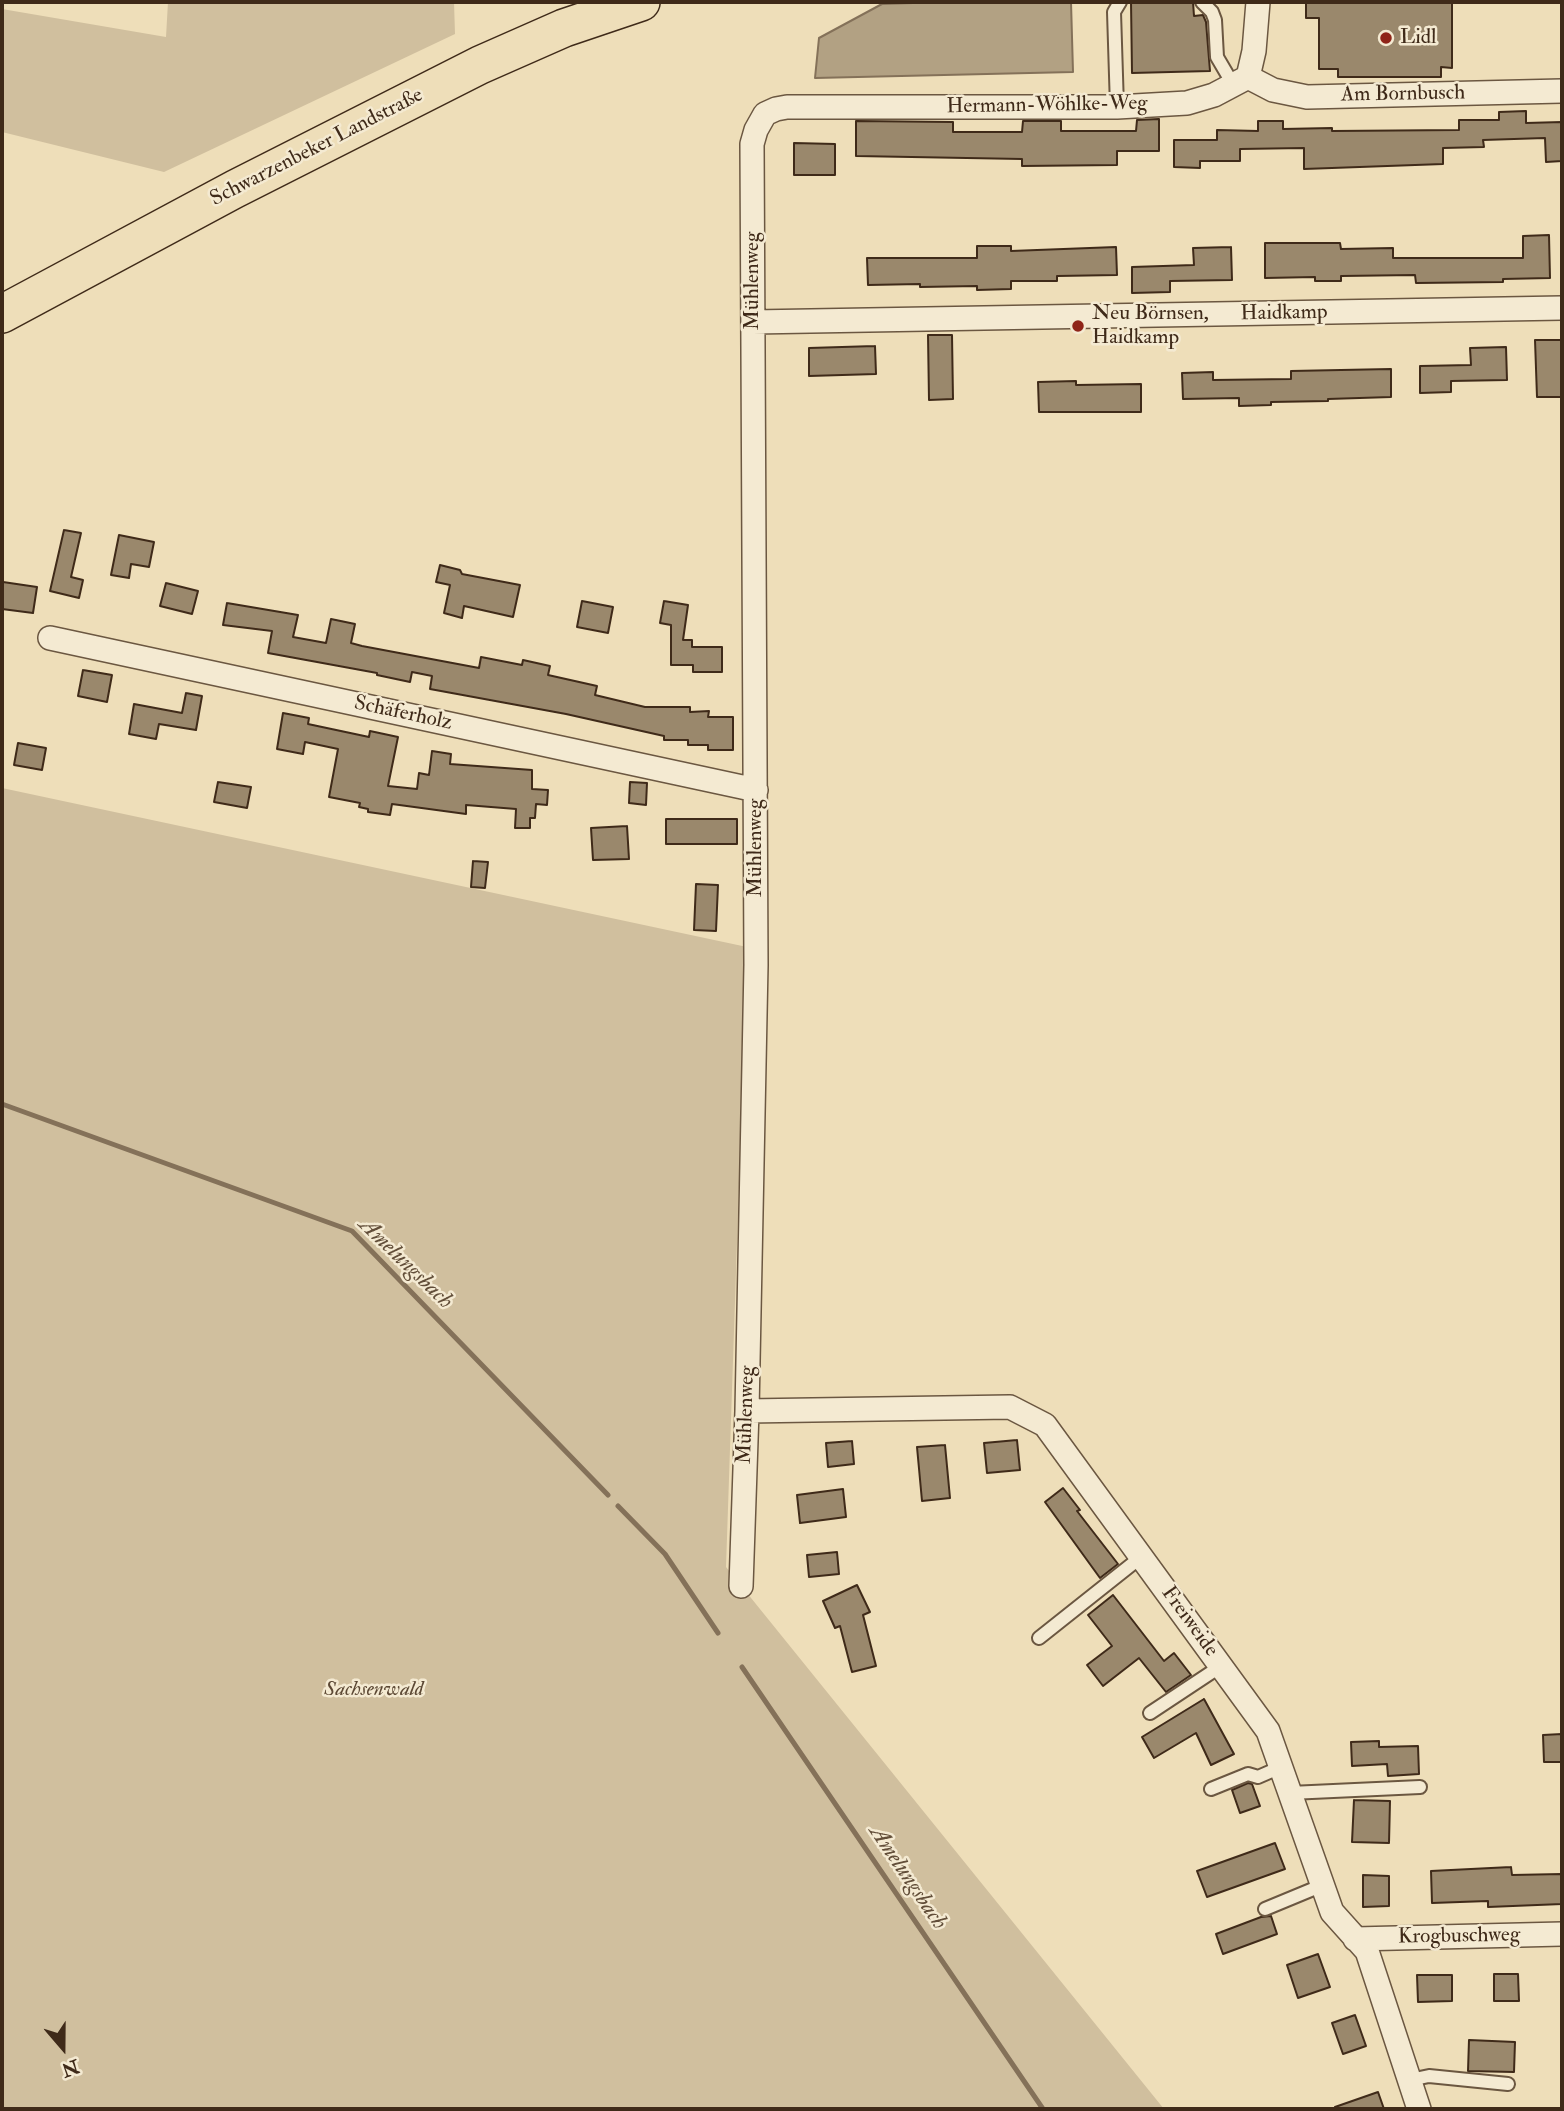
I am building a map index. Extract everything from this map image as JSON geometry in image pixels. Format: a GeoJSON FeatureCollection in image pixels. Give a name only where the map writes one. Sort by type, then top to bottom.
{"type":"FeatureCollection","features":[{"type":"Feature","properties":{"kind":"main road","name":"Schwarzenbeker Landstraße"},"geometry":{"type":"LineString","coordinates":[[2,314],[247,183],[480,65],[564,28],[641,2]]}},
{"type":"Feature","properties":{"kind":"street"},"geometry":{"type":"LineString","coordinates":[[1241,81],[1254,51],[1258,2]]}},
{"type":"Feature","properties":{"kind":"street","name":"Hermann-Wöhlke-Weg"},"geometry":{"type":"LineString","coordinates":[[765,114],[788,107],[1117,107],[1187,103],[1241,81]]}},
{"type":"Feature","properties":{"kind":"street","name":"Am Bornbusch"},"geometry":{"type":"LineString","coordinates":[[1241,81],[1307,97],[1562,91]]}},
{"type":"Feature","properties":{"kind":"street","name":"Mühlenweg"},"geometry":{"type":"LineString","coordinates":[[741,1586],[756,965],[752,144],[755,130],[765,114]]}},
{"type":"Feature","properties":{"kind":"street","name":"Haidkamp"},"geometry":{"type":"LineString","coordinates":[[753,323],[1562,309]]}},
{"type":"Feature","properties":{"kind":"street","name":"Schäferholz"},"geometry":{"type":"LineString","coordinates":[[50,638],[756,790]]}},
{"type":"Feature","properties":{"kind":"street","name":"Freiweide"},"geometry":{"type":"LineString","coordinates":[[747,1412],[1010,1407],[1045,1425],[1268,1731],[1332,1912],[1367,1951],[1419,2109]]}},
{"type":"Feature","properties":{"kind":"street","name":"Krogbuschweg"},"geometry":{"type":"LineString","coordinates":[[1355,1939],[1562,1934]]}},
{"type":"Feature","properties":{"kind":"lane"},"geometry":{"type":"LineString","coordinates":[[1117,107],[1114,12],[1120,2]]}},
{"type":"Feature","properties":{"kind":"lane"},"geometry":{"type":"LineString","coordinates":[[1202,2],[1212,12],[1215,20],[1217,57],[1241,81]]}},
{"type":"Feature","properties":{"kind":"lane"},"geometry":{"type":"LineString","coordinates":[[1039,1638],[1141,1557]]}},
{"type":"Feature","properties":{"kind":"lane"},"geometry":{"type":"LineString","coordinates":[[1150,1713],[1221,1666]]}},
{"type":"Feature","properties":{"kind":"lane"},"geometry":{"type":"LineString","coordinates":[[1211,1789],[1248,1774],[1258,1777],[1281,1767]]}},
{"type":"Feature","properties":{"kind":"lane"},"geometry":{"type":"LineString","coordinates":[[1290,1793],[1420,1787]]}},
{"type":"Feature","properties":{"kind":"lane"},"geometry":{"type":"LineString","coordinates":[[1265,1909],[1323,1885]]}},
{"type":"Feature","properties":{"kind":"lane"},"geometry":{"type":"LineString","coordinates":[[1410,2080],[1429,2076],[1508,2084]]}},
{"type":"Feature","properties":{"kind":"green space"},"geometry":{"type":"Polygon","coordinates":[[[168,2],[454,2],[455,34],[164,172],[2,132],[2,9],[166,37],[168,2]]]}},
{"type":"Feature","properties":{"kind":"green space","name":"Sachsenwald"},"geometry":{"type":"Polygon","coordinates":[[[2,788],[747,947],[726,1567],[1164,2109],[2,2109],[2,788]]]}},
{"type":"Feature","properties":{"kind":"shaded area"},"geometry":{"type":"Polygon","coordinates":[[[1071,2],[1073,72],[815,78],[819,38],[882,4],[1071,2]]]}},
{"type":"Feature","properties":{"kind":"building"},"geometry":{"type":"Polygon","coordinates":[[[1131,2],[1193,2],[1194,16],[1203,15],[1206,22],[1210,71],[1132,73],[1131,2]]]}},
{"type":"Feature","properties":{"kind":"building","name":"Lidl"},"geometry":{"type":"Polygon","coordinates":[[[1306,2],[1452,2],[1452,68],[1441,67],[1441,77],[1338,77],[1338,69],[1319,69],[1319,18],[1306,18],[1306,2]]]}},
{"type":"Feature","properties":{"kind":"building"},"geometry":{"type":"Polygon","coordinates":[[[1526,111],[1526,123],[1562,122],[1562,161],[1546,162],[1545,138],[1483,140],[1484,147],[1443,148],[1443,164],[1304,169],[1304,148],[1240,149],[1240,161],[1200,161],[1200,168],[1174,167],[1174,140],[1217,140],[1217,130],[1258,131],[1258,121],[1283,121],[1283,129],[1459,130],[1459,120],[1499,120],[1499,112],[1526,111]]]}},
{"type":"Feature","properties":{"kind":"building"},"geometry":{"type":"Polygon","coordinates":[[[1159,119],[1159,151],[1117,151],[1117,165],[1022,166],[1022,159],[856,156],[856,121],[953,122],[953,132],[1022,132],[1023,121],[1061,121],[1061,131],[1136,131],[1137,120],[1159,119]]]}},
{"type":"Feature","properties":{"kind":"building"},"geometry":{"type":"Polygon","coordinates":[[[794,143],[835,144],[835,175],[794,175],[794,143]]]}},
{"type":"Feature","properties":{"kind":"building"},"geometry":{"type":"Polygon","coordinates":[[[1549,235],[1550,278],[1503,279],[1503,282],[1416,283],[1415,275],[1341,276],[1341,281],[1315,281],[1315,277],[1265,278],[1265,243],[1340,243],[1341,249],[1393,248],[1393,258],[1523,258],[1523,236],[1549,235]]]}},
{"type":"Feature","properties":{"kind":"building"},"geometry":{"type":"Polygon","coordinates":[[[977,246],[1011,246],[1011,251],[1116,247],[1117,275],[1057,276],[1057,281],[1011,281],[1011,289],[977,290],[977,286],[920,287],[920,284],[868,285],[867,258],[977,258],[977,246]]]}},
{"type":"Feature","properties":{"kind":"building"},"geometry":{"type":"Polygon","coordinates":[[[1231,247],[1232,280],[1170,281],[1170,292],[1132,293],[1132,267],[1194,265],[1193,248],[1231,247]]]}},
{"type":"Feature","properties":{"kind":"building"},"geometry":{"type":"Polygon","coordinates":[[[928,335],[952,335],[953,399],[929,400],[928,335]]]}},
{"type":"Feature","properties":{"kind":"building"},"geometry":{"type":"Polygon","coordinates":[[[1535,340],[1562,340],[1562,397],[1537,397],[1535,340]]]}},
{"type":"Feature","properties":{"kind":"building"},"geometry":{"type":"Polygon","coordinates":[[[875,346],[876,374],[809,376],[809,348],[875,346]]]}},
{"type":"Feature","properties":{"kind":"building"},"geometry":{"type":"Polygon","coordinates":[[[1506,347],[1507,380],[1451,381],[1451,392],[1420,393],[1420,366],[1471,365],[1470,348],[1506,347]]]}},
{"type":"Feature","properties":{"kind":"building"},"geometry":{"type":"Polygon","coordinates":[[[1391,369],[1391,397],[1271,402],[1271,405],[1239,406],[1239,398],[1183,399],[1182,373],[1213,372],[1213,380],[1291,379],[1291,371],[1391,369]]]}},
{"type":"Feature","properties":{"kind":"building"},"geometry":{"type":"Polygon","coordinates":[[[1076,381],[1076,385],[1141,384],[1141,412],[1039,412],[1038,382],[1076,381]]]}},
{"type":"Feature","properties":{"kind":"building"},"geometry":{"type":"Polygon","coordinates":[[[64,530],[81,533],[71,577],[83,580],[79,598],[50,591],[64,530]]]}},
{"type":"Feature","properties":{"kind":"building"},"geometry":{"type":"Polygon","coordinates":[[[119,535],[154,542],[149,567],[131,564],[129,578],[111,575],[119,535]]]}},
{"type":"Feature","properties":{"kind":"building"},"geometry":{"type":"Polygon","coordinates":[[[440,565],[460,570],[462,574],[520,585],[513,617],[464,606],[462,618],[444,613],[450,585],[436,582],[440,565]]]}},
{"type":"Feature","properties":{"kind":"building"},"geometry":{"type":"Polygon","coordinates":[[[3,582],[37,587],[33,613],[2,609],[3,582]]]}},
{"type":"Feature","properties":{"kind":"building"},"geometry":{"type":"Polygon","coordinates":[[[166,583],[198,591],[192,614],[160,606],[166,583]]]}},
{"type":"Feature","properties":{"kind":"building"},"geometry":{"type":"Polygon","coordinates":[[[582,601],[613,607],[608,633],[577,627],[582,601]]]}},
{"type":"Feature","properties":{"kind":"building"},"geometry":{"type":"Polygon","coordinates":[[[664,601],[688,605],[683,640],[692,640],[692,647],[722,647],[722,672],[693,672],[693,665],[671,665],[671,625],[660,623],[664,601]]]}},
{"type":"Feature","properties":{"kind":"building"},"geometry":{"type":"Polygon","coordinates":[[[227,603],[298,615],[293,637],[326,643],[331,619],[355,624],[351,643],[362,646],[479,668],[481,657],[522,665],[523,660],[550,666],[548,675],[597,686],[595,695],[645,707],[690,707],[690,712],[709,711],[708,717],[733,717],[733,750],[708,750],[708,745],[688,745],[688,740],[664,740],[664,736],[566,714],[430,689],[432,676],[412,672],[410,682],[377,673],[268,653],[272,631],[223,625],[227,603]]]}},
{"type":"Feature","properties":{"kind":"building"},"geometry":{"type":"Polygon","coordinates":[[[83,670],[112,675],[107,702],[78,696],[83,670]]]}},
{"type":"Feature","properties":{"kind":"building"},"geometry":{"type":"Polygon","coordinates":[[[186,693],[202,696],[196,730],[159,724],[156,739],[129,734],[134,704],[182,713],[186,693]]]}},
{"type":"Feature","properties":{"kind":"building"},"geometry":{"type":"Polygon","coordinates":[[[283,713],[309,718],[308,724],[369,737],[370,731],[398,737],[388,786],[417,789],[419,773],[429,775],[432,751],[451,754],[450,764],[532,770],[532,789],[548,790],[547,805],[536,804],[535,818],[530,818],[530,828],[515,828],[516,809],[466,805],[466,814],[392,804],[390,815],[368,812],[368,809],[359,807],[360,803],[329,797],[338,749],[305,742],[303,754],[277,749],[283,713]]]}},
{"type":"Feature","properties":{"kind":"building"},"geometry":{"type":"Polygon","coordinates":[[[18,743],[46,748],[42,770],[14,765],[18,743]]]}},
{"type":"Feature","properties":{"kind":"building"},"geometry":{"type":"Polygon","coordinates":[[[218,782],[251,787],[247,808],[214,802],[218,782]]]}},
{"type":"Feature","properties":{"kind":"building"},"geometry":{"type":"Polygon","coordinates":[[[630,782],[647,783],[646,805],[629,803],[630,782]]]}},
{"type":"Feature","properties":{"kind":"building"},"geometry":{"type":"Polygon","coordinates":[[[666,819],[737,819],[737,844],[666,844],[666,819]]]}},
{"type":"Feature","properties":{"kind":"building"},"geometry":{"type":"Polygon","coordinates":[[[627,826],[629,859],[593,860],[591,828],[627,826]]]}},
{"type":"Feature","properties":{"kind":"building"},"geometry":{"type":"Polygon","coordinates":[[[473,861],[488,862],[485,888],[471,887],[473,861]]]}},
{"type":"Feature","properties":{"kind":"building"},"geometry":{"type":"Polygon","coordinates":[[[696,884],[718,885],[716,931],[694,930],[696,884]]]}},
{"type":"Feature","properties":{"kind":"building"},"geometry":{"type":"Polygon","coordinates":[[[1017,1440],[1020,1470],[987,1473],[984,1443],[1017,1440]]]}},
{"type":"Feature","properties":{"kind":"building"},"geometry":{"type":"Polygon","coordinates":[[[852,1441],[854,1464],[828,1467],[826,1443],[852,1441]]]}},
{"type":"Feature","properties":{"kind":"building"},"geometry":{"type":"Polygon","coordinates":[[[945,1445],[950,1498],[922,1501],[917,1447],[945,1445]]]}},
{"type":"Feature","properties":{"kind":"building"},"geometry":{"type":"Polygon","coordinates":[[[1063,1488],[1080,1510],[1077,1511],[1118,1564],[1100,1578],[1045,1502],[1063,1488]]]}},
{"type":"Feature","properties":{"kind":"building"},"geometry":{"type":"Polygon","coordinates":[[[843,1489],[846,1517],[800,1523],[797,1495],[843,1489]]]}},
{"type":"Feature","properties":{"kind":"building"},"geometry":{"type":"Polygon","coordinates":[[[837,1552],[839,1574],[809,1577],[807,1555],[837,1552]]]}},
{"type":"Feature","properties":{"kind":"building"},"geometry":{"type":"Polygon","coordinates":[[[857,1585],[870,1612],[863,1615],[876,1666],[852,1672],[840,1626],[835,1628],[823,1601],[857,1585]]]}},
{"type":"Feature","properties":{"kind":"building"},"geometry":{"type":"Polygon","coordinates":[[[1113,1595],[1164,1661],[1174,1653],[1191,1675],[1166,1692],[1139,1658],[1103,1686],[1087,1665],[1112,1646],[1088,1615],[1113,1595]]]}},
{"type":"Feature","properties":{"kind":"building"},"geometry":{"type":"Polygon","coordinates":[[[1204,1699],[1234,1754],[1211,1765],[1196,1733],[1154,1758],[1142,1737],[1204,1699]]]}},
{"type":"Feature","properties":{"kind":"building"},"geometry":{"type":"Polygon","coordinates":[[[1562,1734],[1562,1762],[1544,1762],[1543,1735],[1562,1734]]]}},
{"type":"Feature","properties":{"kind":"building"},"geometry":{"type":"Polygon","coordinates":[[[1379,1741],[1379,1747],[1418,1746],[1419,1774],[1388,1776],[1387,1764],[1352,1766],[1351,1742],[1379,1741]]]}},
{"type":"Feature","properties":{"kind":"building"},"geometry":{"type":"Polygon","coordinates":[[[1248,1783],[1252,1784],[1260,1806],[1240,1813],[1232,1790],[1248,1783]]]}},
{"type":"Feature","properties":{"kind":"building"},"geometry":{"type":"Polygon","coordinates":[[[1354,1800],[1390,1801],[1389,1843],[1352,1842],[1354,1800]]]}},
{"type":"Feature","properties":{"kind":"building"},"geometry":{"type":"Polygon","coordinates":[[[1275,1843],[1285,1869],[1207,1897],[1197,1871],[1275,1843]]]}},
{"type":"Feature","properties":{"kind":"building"},"geometry":{"type":"Polygon","coordinates":[[[1511,1867],[1512,1875],[1562,1874],[1562,1904],[1488,1907],[1488,1901],[1432,1903],[1431,1871],[1511,1867]]]}},
{"type":"Feature","properties":{"kind":"building"},"geometry":{"type":"Polygon","coordinates":[[[1363,1875],[1389,1876],[1389,1906],[1363,1907],[1363,1875]]]}},
{"type":"Feature","properties":{"kind":"building"},"geometry":{"type":"Polygon","coordinates":[[[1271,1916],[1277,1934],[1223,1954],[1216,1934],[1261,1917],[1271,1916]]]}},
{"type":"Feature","properties":{"kind":"building"},"geometry":{"type":"Polygon","coordinates":[[[1318,1954],[1330,1987],[1298,1998],[1287,1965],[1318,1954]]]}},
{"type":"Feature","properties":{"kind":"building"},"geometry":{"type":"Polygon","coordinates":[[[1494,1974],[1518,1974],[1519,2001],[1494,2001],[1494,1974]]]}},
{"type":"Feature","properties":{"kind":"building"},"geometry":{"type":"Polygon","coordinates":[[[1417,1975],[1452,1975],[1452,2001],[1418,2002],[1417,1975]]]}},
{"type":"Feature","properties":{"kind":"building"},"geometry":{"type":"Polygon","coordinates":[[[1355,2015],[1366,2046],[1343,2054],[1332,2023],[1355,2015]]]}},
{"type":"Feature","properties":{"kind":"building"},"geometry":{"type":"Polygon","coordinates":[[[1469,2040],[1515,2042],[1514,2072],[1468,2071],[1469,2040]]]}},
{"type":"Feature","properties":{"kind":"building"},"geometry":{"type":"Polygon","coordinates":[[[1378,2092],[1384,2109],[1335,2109],[1335,2107],[1378,2092]]]}},
{"type":"Feature","properties":{"kind":"waterway","name":"Amelungsbach"},"geometry":{"type":"LineString","coordinates":[[2,1104],[352,1231],[608,1495]]}},
{"type":"Feature","properties":{"kind":"waterway","name":"Amelungsbach"},"geometry":{"type":"LineString","coordinates":[[618,1506],[665,1554],[718,1633]]}},
{"type":"Feature","properties":{"kind":"waterway","name":"Amelungsbach"},"geometry":{"type":"LineString","coordinates":[[742,1667],[1043,2109]]}},
{"type":"Feature","properties":{"kind":"place","name":"Lidl"},"geometry":{"type":"Point","coordinates":[1386,38]}},
{"type":"Feature","properties":{"kind":"place","name":"Neu Börnsen, Haidkamp"},"geometry":{"type":"Point","coordinates":[1078,326]}}]}
